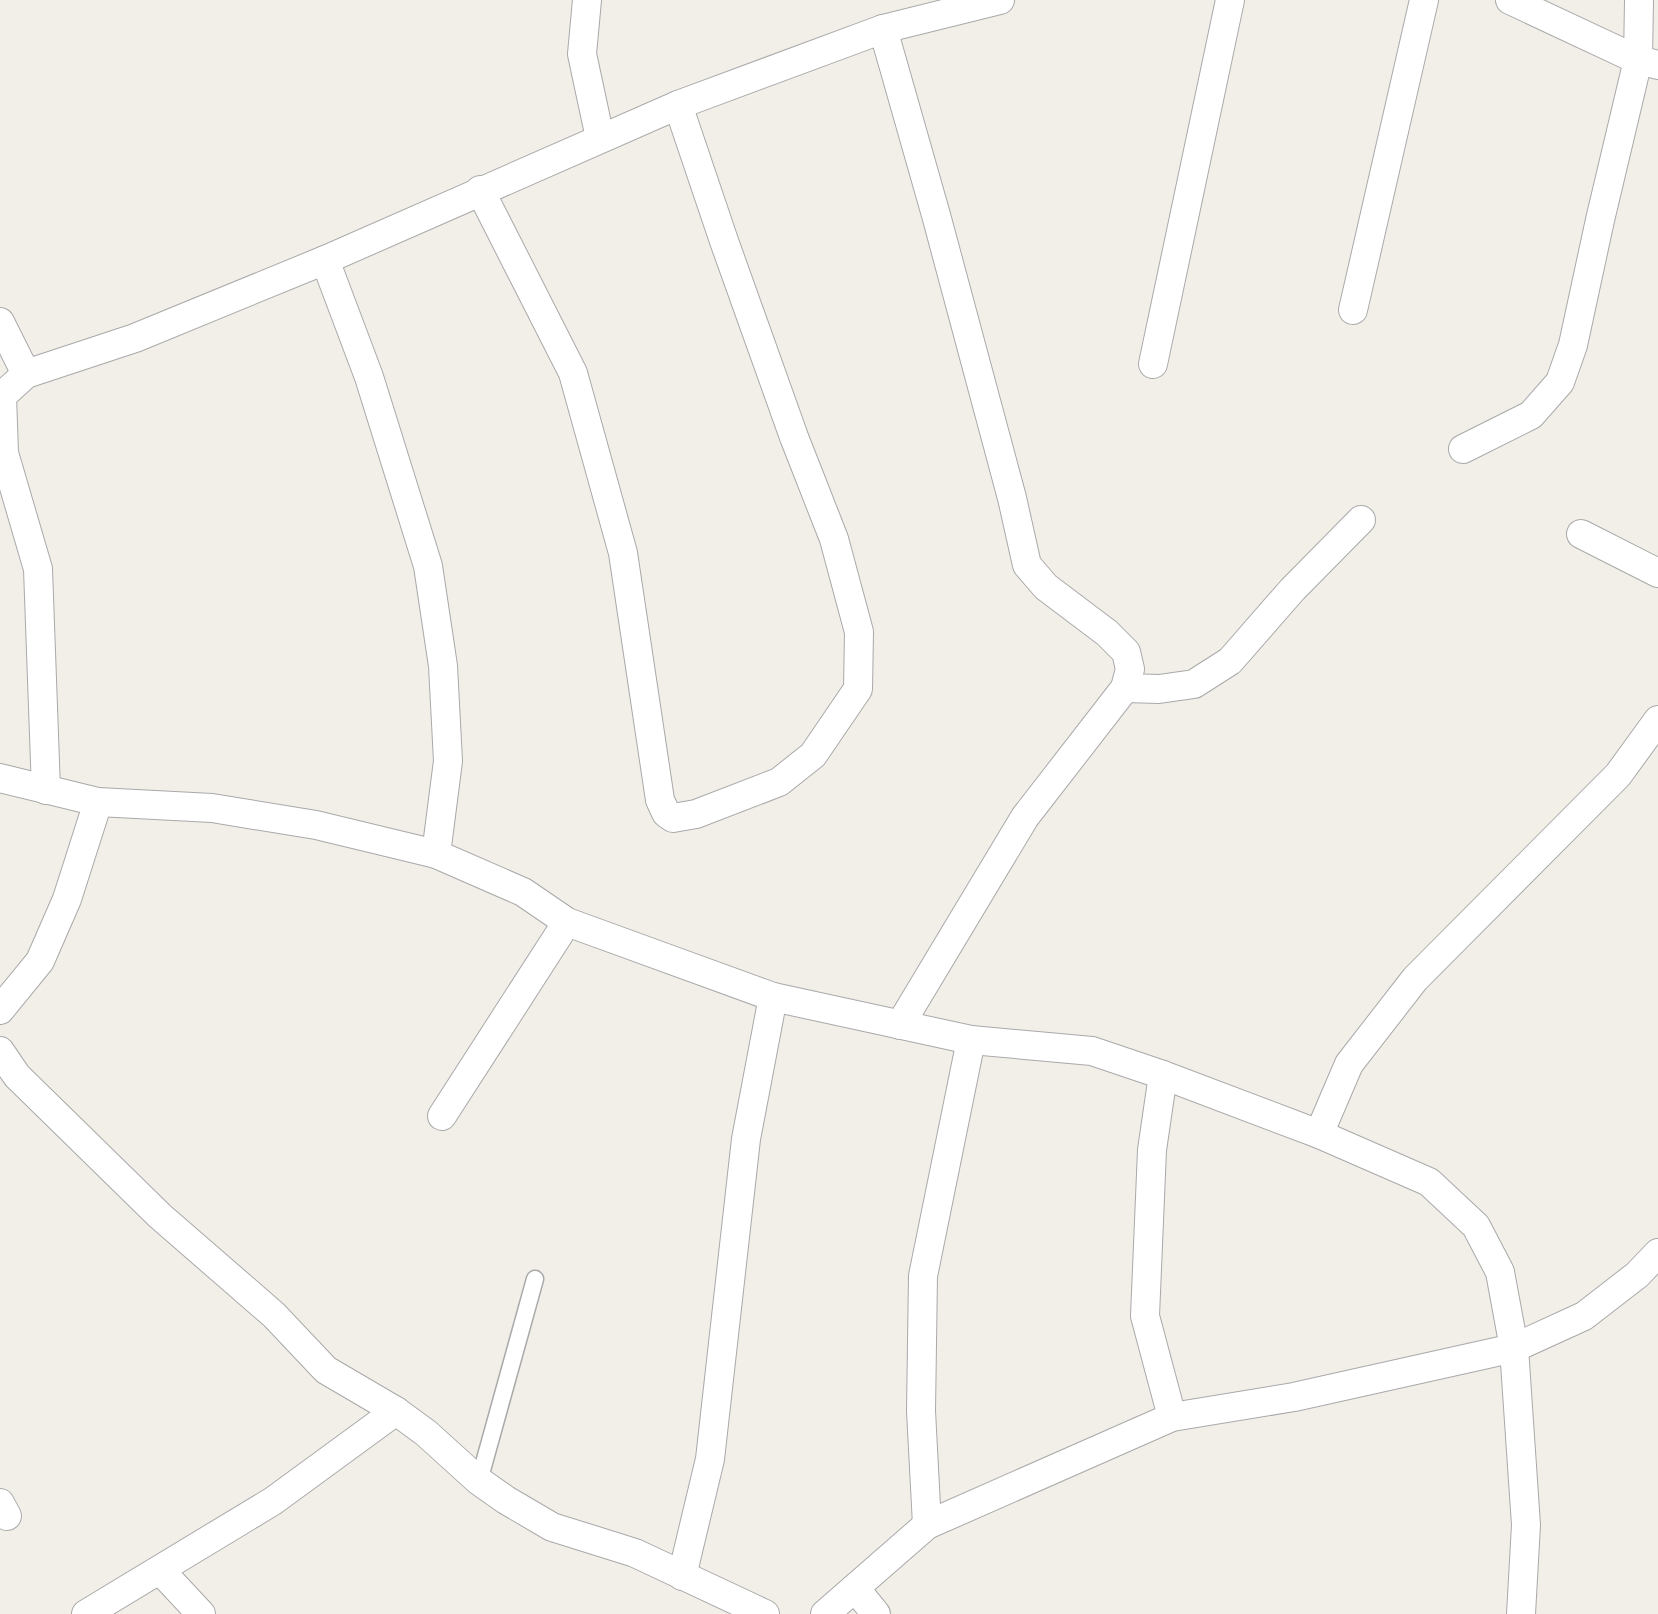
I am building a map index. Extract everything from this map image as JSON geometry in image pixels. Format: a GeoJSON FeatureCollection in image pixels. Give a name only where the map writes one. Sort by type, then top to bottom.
{"type":"FeatureCollection","features":[{"type":"Feature","properties":{"kind":"street"},"geometry":{"type":"LineString","coordinates":[[587,0],[582,54],[600,138]]}},
{"type":"Feature","properties":{"kind":"street"},"geometry":{"type":"LineString","coordinates":[[46,790],[38,569],[4,453],[2,415],[2,396],[26,374],[135,338],[325,260],[480,190],[678,105],[883,29],[1000,0]]}},
{"type":"Feature","properties":{"kind":"street"},"geometry":{"type":"LineString","coordinates":[[1153,364],[1230,0]]}},
{"type":"Feature","properties":{"kind":"street"},"geometry":{"type":"LineString","coordinates":[[1353,310],[1424,0]]}},
{"type":"Feature","properties":{"kind":"street"},"geometry":{"type":"LineString","coordinates":[[1510,0],[1648,62]]}},
{"type":"Feature","properties":{"kind":"street"},"geometry":{"type":"LineString","coordinates":[[1463,449],[1531,415],[1560,382],[1573,345],[1600,220],[1648,62],[1639,0]]}},
{"type":"Feature","properties":{"kind":"street"},"geometry":{"type":"LineString","coordinates":[[883,29],[941,234],[1012,498],[1028,565],[1046,587],[1107,633],[1126,652],[1130,669],[1125,688],[1025,817],[900,1025]]}},
{"type":"Feature","properties":{"kind":"street"},"geometry":{"type":"LineString","coordinates":[[480,190],[573,373],[623,553],[660,800],[666,813],[673,818],[696,814],[779,782],[813,755],[858,689],[859,632],[834,539],[790,428],[678,105]]}},
{"type":"Feature","properties":{"kind":"street"},"geometry":{"type":"LineString","coordinates":[[325,260],[369,377],[428,566],[443,666],[448,761],[436,854]]}},
{"type":"Feature","properties":{"kind":"street"},"geometry":{"type":"LineString","coordinates":[[0,322],[26,374]]}},
{"type":"Feature","properties":{"kind":"street"},"geometry":{"type":"LineString","coordinates":[[1125,688],[1159,689],[1194,684],[1230,661],[1292,590],[1361,520]]}},
{"type":"Feature","properties":{"kind":"street"},"geometry":{"type":"LineString","coordinates":[[1581,534],[1658,573]]}},
{"type":"Feature","properties":{"kind":"street"},"geometry":{"type":"LineString","coordinates":[[1319,1134],[1349,1064],[1415,979],[1618,775],[1658,720]]}},
{"type":"Feature","properties":{"kind":"street"},"geometry":{"type":"LineString","coordinates":[[0,778],[98,802],[212,808],[316,825],[436,854],[523,892],[568,922],[772,997],[971,1040],[1092,1051],[1163,1075],[1319,1134],[1429,1182],[1476,1226],[1500,1272],[1514,1348],[1526,1525],[1521,1614]]}},
{"type":"Feature","properties":{"kind":"street"},"geometry":{"type":"LineString","coordinates":[[0,1010],[40,961],[67,899],[98,802]]}},
{"type":"Feature","properties":{"kind":"street"},"geometry":{"type":"LineString","coordinates":[[442,1116],[568,922]]}},
{"type":"Feature","properties":{"kind":"street"},"geometry":{"type":"LineString","coordinates":[[682,1576],[710,1459],[746,1139],[772,997]]}},
{"type":"Feature","properties":{"kind":"street"},"geometry":{"type":"LineString","coordinates":[[928,1525],[921,1411],[923,1276],[971,1040]]}},
{"type":"Feature","properties":{"kind":"street"},"geometry":{"type":"LineString","coordinates":[[0,1051],[17,1076],[160,1216],[274,1315],[326,1370],[396,1411],[426,1433],[479,1481],[552,1528],[636,1553],[765,1614]]}},
{"type":"Feature","properties":{"kind":"street"},"geometry":{"type":"LineString","coordinates":[[1163,1075],[1152,1150],[1145,1316],[1172,1417]]}},
{"type":"Feature","properties":{"kind":"street"},"geometry":{"type":"LineString","coordinates":[[825,1614],[928,1525],[1172,1417],[1294,1396],[1514,1348],[1584,1316],[1637,1275],[1658,1253]]}},
{"type":"Feature","properties":{"kind":"street"},"geometry":{"type":"LineString","coordinates":[[86,1614],[273,1501],[396,1411]]}},
{"type":"Feature","properties":{"kind":"street"},"geometry":{"type":"LineString","coordinates":[[160,1570],[201,1614]]}},
{"type":"Feature","properties":{"kind":"street"},"geometry":{"type":"LineString","coordinates":[[855,1588],[876,1614]]}},
{"type":"Feature","properties":{"kind":"lane"},"geometry":{"type":"LineString","coordinates":[[479,1481],[535,1279]]}}]}
